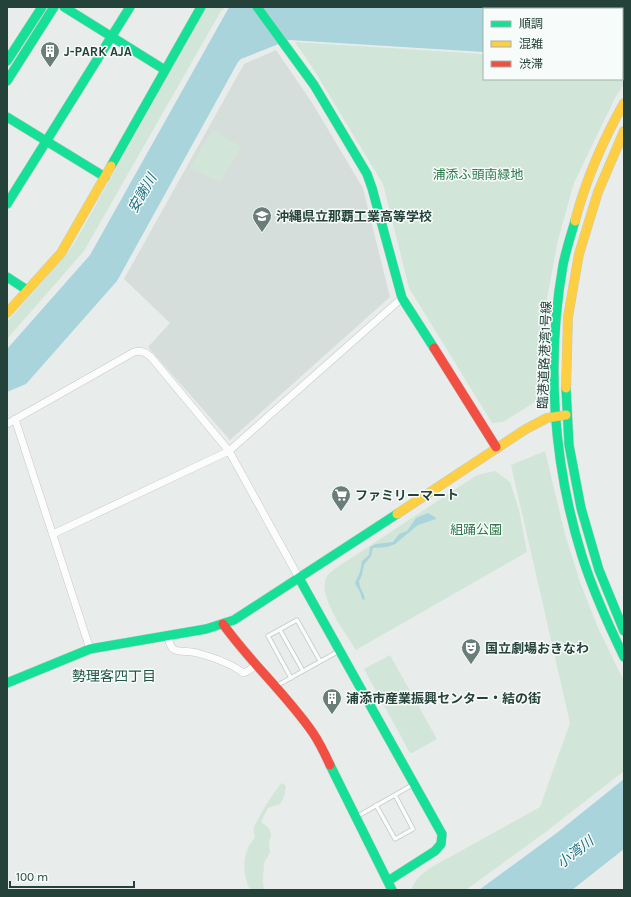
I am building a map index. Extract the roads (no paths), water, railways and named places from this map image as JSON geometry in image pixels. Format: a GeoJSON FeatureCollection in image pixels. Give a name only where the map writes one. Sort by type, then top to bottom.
{"type":"FeatureCollection","features":[{"type":"Feature","properties":{"kind":"street"},"geometry":{"type":"LineString","coordinates":[[7,61],[42,7]]}},
{"type":"Feature","properties":{"kind":"street"},"geometry":{"type":"LineString","coordinates":[[7,82],[54,7]]}},
{"type":"Feature","properties":{"kind":"street"},"geometry":{"type":"LineString","coordinates":[[64,7],[165,70]]}},
{"type":"Feature","properties":{"kind":"street"},"geometry":{"type":"LineString","coordinates":[[7,204],[130,7]]}},
{"type":"Feature","properties":{"kind":"street"},"geometry":{"type":"LineString","coordinates":[[7,313],[61,253],[68,242],[201,7]]}},
{"type":"Feature","properties":{"kind":"street"},"geometry":{"type":"LineString","coordinates":[[257,7],[287,46],[314,85],[367,174],[402,298],[496,447]]}},
{"type":"Feature","properties":{"kind":"street","name":"臨港道路港湾1号線"},"geometry":{"type":"LineString","coordinates":[[624,103],[601,146],[590,172],[563,265],[555,345],[555,416],[565,489],[578,543],[598,599],[624,657]]}},
{"type":"Feature","properties":{"kind":"street"},"geometry":{"type":"LineString","coordinates":[[7,117],[105,177]]}},
{"type":"Feature","properties":{"kind":"street","name":"臨港道路港湾1号線"},"geometry":{"type":"LineString","coordinates":[[624,131],[603,177],[580,248],[569,307],[565,354],[566,415],[571,461],[578,497],[586,534],[598,570],[624,631]]}},
{"type":"Feature","properties":{"kind":"street"},"geometry":{"type":"LineString","coordinates":[[7,277],[27,290]]}},
{"type":"Feature","properties":{"kind":"street"},"geometry":{"type":"LineString","coordinates":[[52,534],[229,451],[402,298]]}},
{"type":"Feature","properties":{"kind":"street"},"geometry":{"type":"LineString","coordinates":[[7,424],[134,352],[145,352],[151,357],[229,451],[439,827],[442,834],[441,844],[431,854],[388,881]]}},
{"type":"Feature","properties":{"kind":"street"},"geometry":{"type":"LineString","coordinates":[[7,683],[90,649],[206,629],[223,624],[241,616],[534,423],[555,416],[566,415]]}},
{"type":"Feature","properties":{"kind":"street"},"geometry":{"type":"LineString","coordinates":[[15,419],[90,649]]}},
{"type":"Feature","properties":{"kind":"street"},"geometry":{"type":"LineString","coordinates":[[223,624],[236,642],[276,686],[313,733],[322,748],[392,890]]}},
{"type":"Feature","properties":{"kind":"street"},"geometry":{"type":"LineString","coordinates":[[168,636],[171,646],[174,649],[196,653],[218,660],[238,669],[243,673],[256,665]]}},
{"type":"Feature","properties":{"kind":"lane"},"geometry":{"type":"LineString","coordinates":[[291,678],[268,636],[297,620],[320,662]]}},
{"type":"Feature","properties":{"kind":"lane"},"geometry":{"type":"LineString","coordinates":[[280,630],[303,671]]}},
{"type":"Feature","properties":{"kind":"lane"},"geometry":{"type":"LineString","coordinates":[[276,686],[340,651]]}},
{"type":"Feature","properties":{"kind":"lane"},"geometry":{"type":"LineString","coordinates":[[356,817],[415,784]]}},
{"type":"Feature","properties":{"kind":"lane"},"geometry":{"type":"LineString","coordinates":[[376,806],[395,839],[413,829],[395,795]]}},
{"type":"Feature","properties":{"kind":"water","name":"安謝川"},"geometry":{"type":"Polygon","coordinates":[[[230,7],[624,7],[624,61],[623,8],[483,8],[483,52],[289,40],[241,59],[117,281],[26,384],[7,392],[7,349],[90,255],[230,7]]]}},
{"type":"Feature","properties":{"kind":"water"},"geometry":{"type":"Polygon","coordinates":[[[428,513],[436,519],[418,525],[395,544],[387,547],[373,548],[371,556],[364,565],[359,581],[365,600],[362,599],[355,583],[360,572],[362,561],[369,555],[370,547],[376,544],[393,542],[399,534],[407,531],[416,518],[428,513]]]}},
{"type":"Feature","properties":{"kind":"water","name":"小湾川"},"geometry":{"type":"Polygon","coordinates":[[[624,779],[624,849],[572,890],[479,890],[558,832],[624,779]]]}},
{"type":"Feature","properties":{"kind":"place","name":"J-PARK AJA"},"geometry":{"type":"Point","coordinates":[50,68]}},
{"type":"Feature","properties":{"kind":"place","name":"沖縄県立那覇工業高等学校"},"geometry":{"type":"Point","coordinates":[262,233]}},
{"type":"Feature","properties":{"kind":"place","name":"ファミリーマート"},"geometry":{"type":"Point","coordinates":[341,512]}},
{"type":"Feature","properties":{"kind":"place","name":"国立劇場おきなわ"},"geometry":{"type":"Point","coordinates":[471,665]}},
{"type":"Feature","properties":{"kind":"place","name":"浦添市産業振興センター・結の街"},"geometry":{"type":"Point","coordinates":[332,715]}},
{"type":"Feature","properties":{"kind":"district","name":"勢理客四丁目"},"geometry":{"type":"Point","coordinates":[114,676]}},
{"type":"Feature","properties":{"kind":"park label","name":"浦添ふ頭南緑地"},"geometry":{"type":"Point","coordinates":[478,174]}},
{"type":"Feature","properties":{"kind":"park label","name":"組踊公園"},"geometry":{"type":"Point","coordinates":[476,529]}}]}
